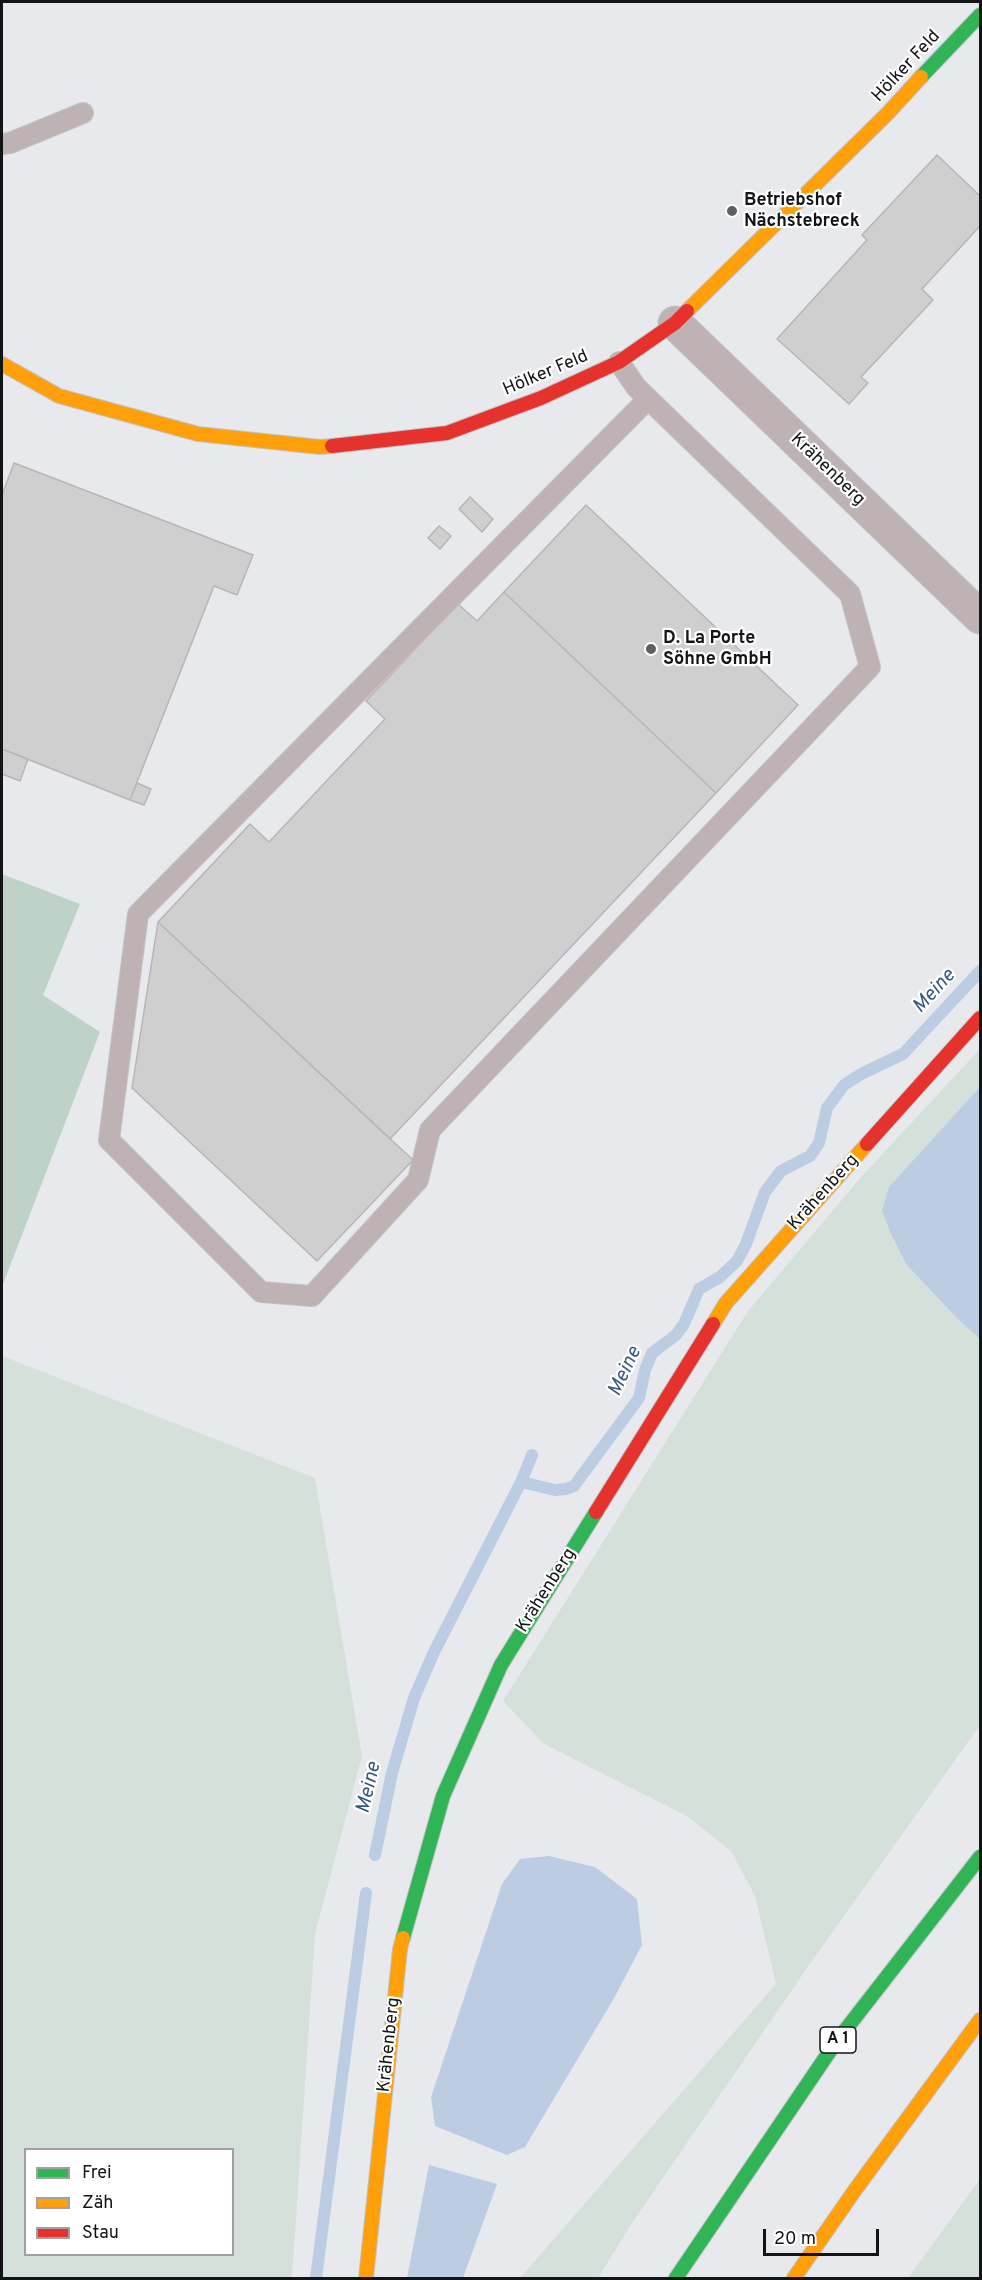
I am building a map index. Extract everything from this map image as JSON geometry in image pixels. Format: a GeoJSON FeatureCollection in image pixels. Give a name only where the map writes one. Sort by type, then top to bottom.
{"type":"FeatureCollection","features":[{"type":"Feature","properties":{"kind":"main road","name":"Hölker Feld"},"geometry":{"type":"LineString","coordinates":[[2,364],[59,396],[198,434],[320,447],[447,433],[541,398],[619,362],[675,323],[888,113],[981,15]]}},
{"type":"Feature","properties":{"kind":"main road","name":"Krähenberg"},"geometry":{"type":"LineString","coordinates":[[366,2278],[400,1949],[443,1796],[501,1665],[726,1303],[981,1018]]}},
{"type":"Feature","properties":{"kind":"main road","name":"A 1"},"geometry":{"type":"LineString","coordinates":[[676,2278],[836,2042],[981,1857]]}},
{"type":"Feature","properties":{"kind":"main road"},"geometry":{"type":"LineString","coordinates":[[794,2278],[855,2190],[981,2020]]}},
{"type":"Feature","properties":{"kind":"street","name":"Krähenberg"},"geometry":{"type":"LineString","coordinates":[[675,323],[981,617]]}},
{"type":"Feature","properties":{"kind":"lane"},"geometry":{"type":"LineString","coordinates":[[2,144],[10,143],[83,113]]}},
{"type":"Feature","properties":{"kind":"lane"},"geometry":{"type":"LineString","coordinates":[[619,362],[636,387],[850,594],[870,667],[430,1130],[418,1180],[312,1296],[261,1292],[109,1140],[138,914],[648,399]]}},
{"type":"Feature","properties":{"kind":"shaded area"},"geometry":{"type":"Polygon","coordinates":[[[980,1049],[980,1725],[814,1958],[632,2223],[598,2278],[520,2278],[776,1984],[755,1896],[731,1851],[687,1816],[544,1744],[503,1701],[748,1311],[862,1176],[980,1049]]]}},
{"type":"Feature","properties":{"kind":"shaded area"},"geometry":{"type":"Polygon","coordinates":[[[2,1356],[315,1478],[362,1756],[315,1934],[292,2278],[2,2278],[2,1356]]]}},
{"type":"Feature","properties":{"kind":"shaded area"},"geometry":{"type":"Polygon","coordinates":[[[980,2179],[980,2278],[908,2278],[980,2179]]]}},
{"type":"Feature","properties":{"kind":"green space"},"geometry":{"type":"Polygon","coordinates":[[[2,874],[80,904],[43,995],[100,1032],[2,1287],[2,874]]]}},
{"type":"Feature","properties":{"kind":"water"},"geometry":{"type":"Polygon","coordinates":[[[980,1087],[980,1339],[906,1264],[882,1211],[889,1187],[980,1087]]]}},
{"type":"Feature","properties":{"kind":"water"},"geometry":{"type":"Polygon","coordinates":[[[549,1856],[595,1867],[637,1899],[642,1945],[613,2000],[525,2147],[507,2155],[435,2126],[431,2097],[502,1884],[520,1859],[549,1856]]]}},
{"type":"Feature","properties":{"kind":"water"},"geometry":{"type":"Polygon","coordinates":[[[429,2165],[497,2184],[463,2278],[407,2278],[429,2165]]]}},
{"type":"Feature","properties":{"kind":"building"},"geometry":{"type":"Polygon","coordinates":[[[937,155],[980,196],[980,226],[922,289],[933,300],[861,377],[868,383],[849,404],[777,339],[867,240],[862,235],[937,155]]]}},
{"type":"Feature","properties":{"kind":"building"},"geometry":{"type":"Polygon","coordinates":[[[14,463],[253,555],[237,595],[214,586],[130,800],[2,749],[2,495],[14,463]]]}},
{"type":"Feature","properties":{"kind":"building"},"geometry":{"type":"Polygon","coordinates":[[[470,497],[493,519],[482,532],[459,509],[470,497]]]}},
{"type":"Feature","properties":{"kind":"building","name":"D. La Porte Söhne GmbH"},"geometry":{"type":"Polygon","coordinates":[[[586,505],[798,705],[716,793],[504,592],[586,505]]]}},
{"type":"Feature","properties":{"kind":"building"},"geometry":{"type":"Polygon","coordinates":[[[439,526],[451,536],[440,549],[428,538],[439,526]]]}},
{"type":"Feature","properties":{"kind":"building"},"geometry":{"type":"Polygon","coordinates":[[[504,592],[716,793],[390,1139],[158,922],[250,824],[269,842],[385,719],[366,701],[458,604],[477,621],[504,592]]]}},
{"type":"Feature","properties":{"kind":"building"},"geometry":{"type":"Polygon","coordinates":[[[2,749],[28,759],[20,781],[2,774],[2,749]]]}},
{"type":"Feature","properties":{"kind":"building"},"geometry":{"type":"Polygon","coordinates":[[[137,783],[151,789],[144,805],[130,800],[137,783]]]}},
{"type":"Feature","properties":{"kind":"building"},"geometry":{"type":"Polygon","coordinates":[[[158,922],[413,1160],[317,1261],[132,1088],[158,922]]]}},
{"type":"Feature","properties":{"kind":"waterway","name":"Meine"},"geometry":{"type":"LineString","coordinates":[[375,1855],[392,1773],[414,1698],[434,1652],[521,1482],[555,1490],[574,1486],[639,1398],[645,1370],[652,1353],[676,1335],[684,1324],[699,1289],[720,1277],[737,1261],[746,1244],[765,1192],[781,1171],[810,1156],[819,1143],[827,1108],[844,1085],[861,1074],[903,1054],[980,971]]}},
{"type":"Feature","properties":{"kind":"waterway"},"geometry":{"type":"LineString","coordinates":[[521,1482],[532,1455]]}},
{"type":"Feature","properties":{"kind":"waterway","name":"Meine"},"geometry":{"type":"LineString","coordinates":[[316,2278],[366,1893]]}},
{"type":"Feature","properties":{"kind":"traffic: fast"},"geometry":{"type":"LineString","coordinates":[[921,77],[980,15]]}},
{"type":"Feature","properties":{"kind":"traffic: fast"},"geometry":{"type":"LineString","coordinates":[[403,1938],[443,1796],[501,1665],[596,1512]]}},
{"type":"Feature","properties":{"kind":"traffic: fast"},"geometry":{"type":"LineString","coordinates":[[676,2278],[836,2042],[980,1857]]}},
{"type":"Feature","properties":{"kind":"traffic: slow"},"geometry":{"type":"LineString","coordinates":[[687,311],[888,113],[921,77]]}},
{"type":"Feature","properties":{"kind":"traffic: slow"},"geometry":{"type":"LineString","coordinates":[[2,364],[59,396],[198,434],[320,447],[332,446]]}},
{"type":"Feature","properties":{"kind":"traffic: slow"},"geometry":{"type":"LineString","coordinates":[[713,1324],[726,1303],[867,1144]]}},
{"type":"Feature","properties":{"kind":"traffic: slow"},"geometry":{"type":"LineString","coordinates":[[366,2278],[403,1938]]}},
{"type":"Feature","properties":{"kind":"traffic: slow"},"geometry":{"type":"LineString","coordinates":[[794,2278],[855,2190],[980,2020]]}},
{"type":"Feature","properties":{"kind":"traffic: jam"},"geometry":{"type":"LineString","coordinates":[[332,446],[447,433],[541,398],[619,362],[675,323],[687,311]]}},
{"type":"Feature","properties":{"kind":"traffic: jam"},"geometry":{"type":"LineString","coordinates":[[867,1144],[980,1018]]}},
{"type":"Feature","properties":{"kind":"traffic: jam"},"geometry":{"type":"LineString","coordinates":[[596,1512],[713,1324]]}},
{"type":"Feature","properties":{"kind":"place","name":"Betriebshof Nächstebreck"},"geometry":{"type":"Point","coordinates":[732,211]}},
{"type":"Feature","properties":{"kind":"place","name":"D. La Porte Söhne GmbH"},"geometry":{"type":"Point","coordinates":[651,649]}}]}
